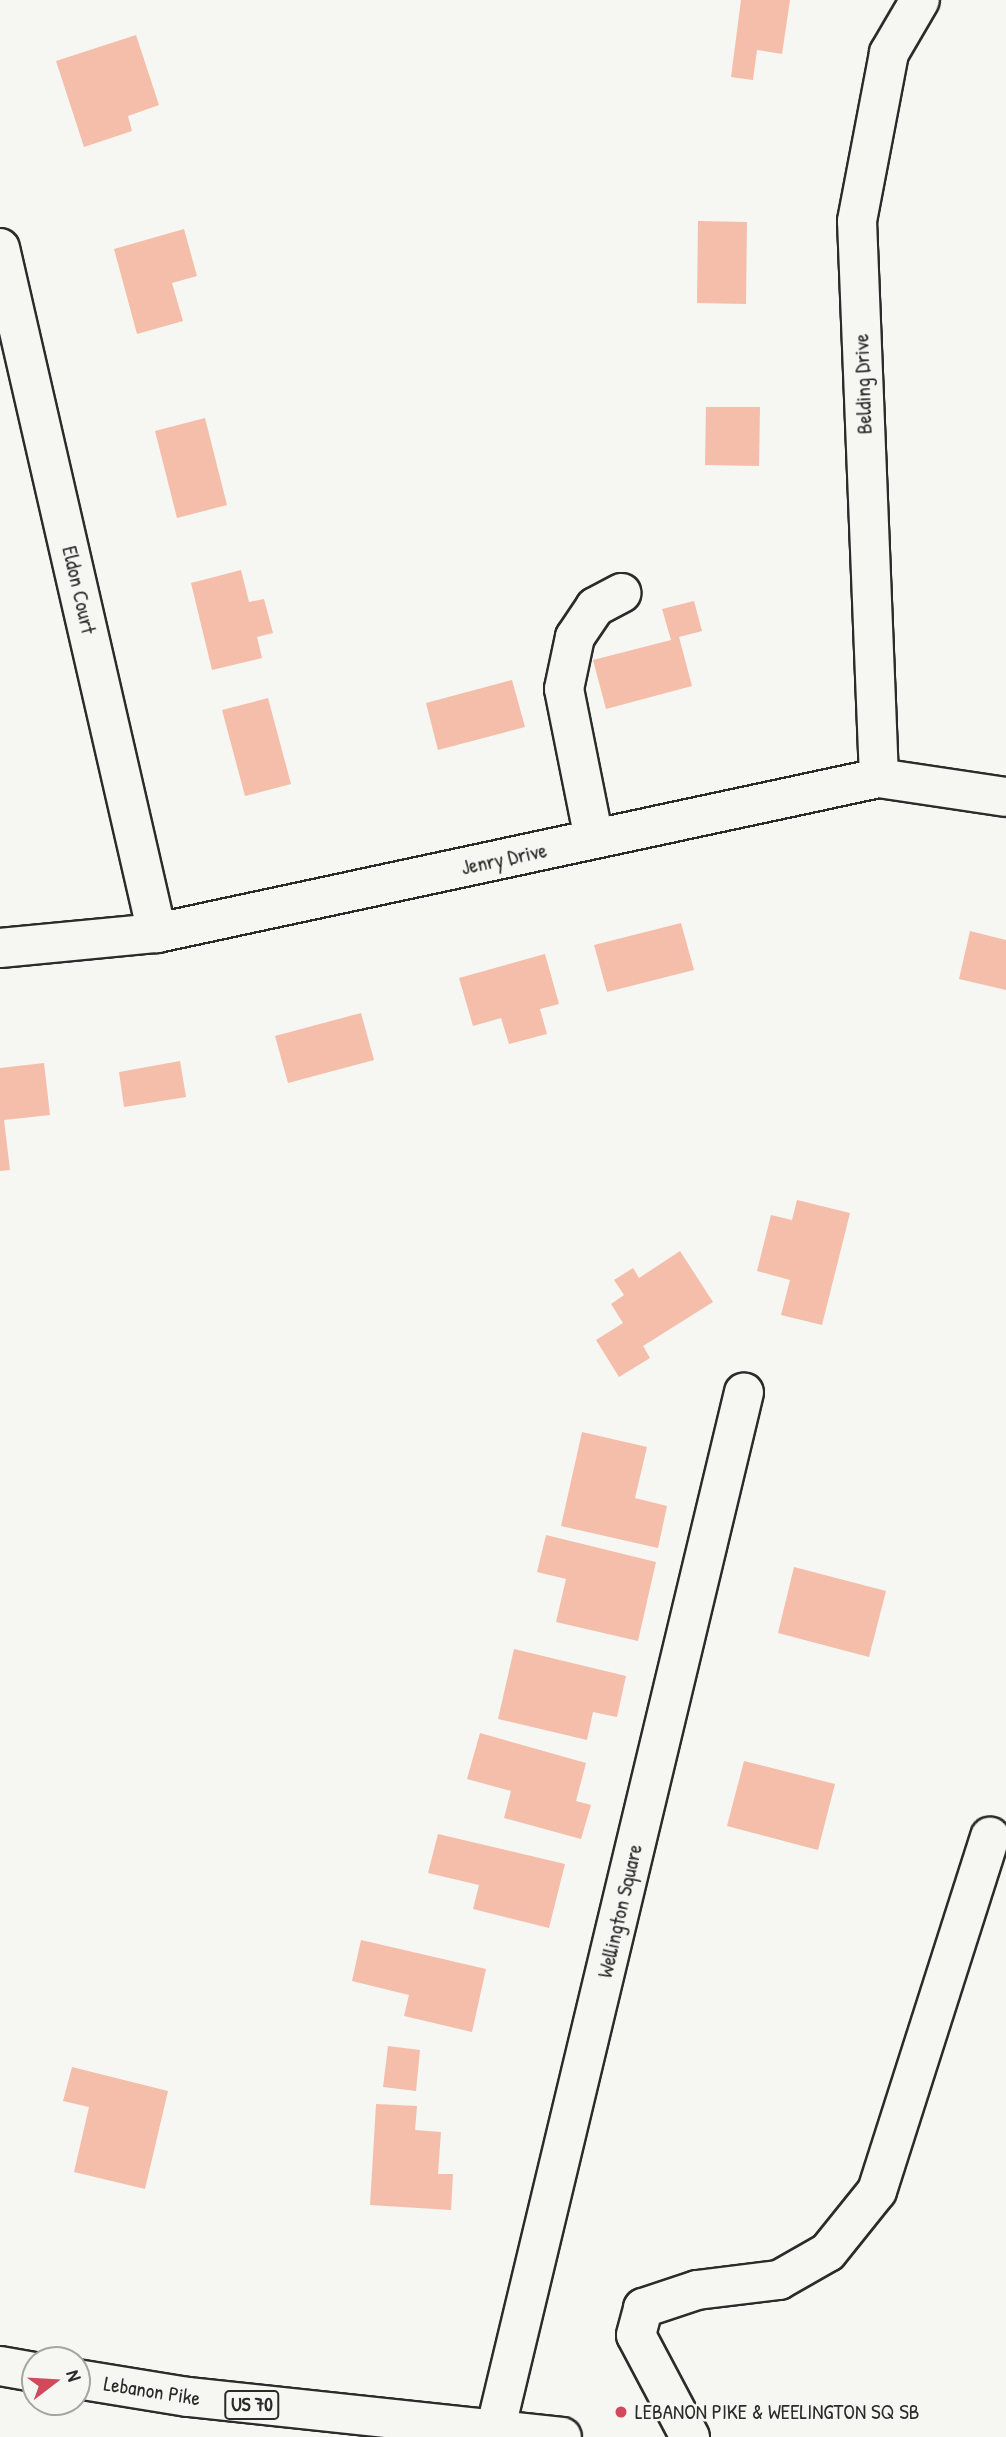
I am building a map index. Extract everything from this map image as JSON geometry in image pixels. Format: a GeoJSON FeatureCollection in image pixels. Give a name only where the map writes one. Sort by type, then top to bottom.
{"type":"FeatureCollection","features":[{"type":"Feature","properties":{"kind":"street","name":"Belding Drive"},"geometry":{"type":"LineString","coordinates":[[879,778],[857,222],[889,52],[920,0]]}},
{"type":"Feature","properties":{"kind":"street","name":"Eldon Court"},"geometry":{"type":"LineString","coordinates":[[0,248],[157,933]]}},
{"type":"Feature","properties":{"kind":"street"},"geometry":{"type":"LineString","coordinates":[[594,839],[564,689],[575,637],[595,607],[621,593]]}},
{"type":"Feature","properties":{"kind":"street","name":"Jenry Drive"},"geometry":{"type":"LineString","coordinates":[[0,948],[157,933],[879,778],[1006,797]]}},
{"type":"Feature","properties":{"kind":"street","name":"Wellington Square"},"geometry":{"type":"LineString","coordinates":[[495,2431],[744,1392]]}},
{"type":"Feature","properties":{"kind":"street"},"geometry":{"type":"LineString","coordinates":[[690,2437],[636,2335],[643,2308],[697,2290],[779,2280],[828,2252],[877,2191],[990,1837]]}},
{"type":"Feature","properties":{"kind":"street"},"geometry":{"type":"LineString","coordinates":[[0,2366],[21,2370]]}},
{"type":"Feature","properties":{"kind":"street","name":"Lebanon Pike"},"geometry":{"type":"LineString","coordinates":[[91,2381],[426,2431],[495,2431],[562,2437]]}},
{"type":"Feature","properties":{"kind":"building"},"geometry":{"type":"Polygon","coordinates":[[[741,0],[790,0],[782,54],[757,50],[753,80],[731,77],[741,0]]]}},
{"type":"Feature","properties":{"kind":"building"},"geometry":{"type":"Polygon","coordinates":[[[136,35],[159,105],[128,116],[132,131],[84,147],[56,61],[136,35]]]}},
{"type":"Feature","properties":{"kind":"building"},"geometry":{"type":"Polygon","coordinates":[[[698,221],[747,222],[746,304],[697,303],[698,221]]]}},
{"type":"Feature","properties":{"kind":"building"},"geometry":{"type":"Polygon","coordinates":[[[184,229],[197,276],[172,283],[183,321],[137,334],[114,249],[184,229]]]}},
{"type":"Feature","properties":{"kind":"building"},"geometry":{"type":"Polygon","coordinates":[[[706,407],[760,407],[759,466],[705,465],[706,407]]]}},
{"type":"Feature","properties":{"kind":"building"},"geometry":{"type":"Polygon","coordinates":[[[205,418],[227,505],[177,518],[155,431],[205,418]]]}},
{"type":"Feature","properties":{"kind":"building"},"geometry":{"type":"Polygon","coordinates":[[[241,570],[249,602],[264,599],[273,633],[257,637],[262,658],[212,670],[191,583],[241,570]]]}},
{"type":"Feature","properties":{"kind":"building"},"geometry":{"type":"Polygon","coordinates":[[[694,601],[702,631],[679,637],[692,686],[606,709],[593,660],[671,640],[662,609],[694,601]]]}},
{"type":"Feature","properties":{"kind":"building"},"geometry":{"type":"Polygon","coordinates":[[[512,680],[525,727],[438,750],[426,703],[512,680]]]}},
{"type":"Feature","properties":{"kind":"building"},"geometry":{"type":"Polygon","coordinates":[[[268,698],[291,784],[245,796],[222,710],[268,698]]]}},
{"type":"Feature","properties":{"kind":"building"},"geometry":{"type":"Polygon","coordinates":[[[681,923],[694,970],[607,992],[594,945],[681,923]]]}},
{"type":"Feature","properties":{"kind":"building"},"geometry":{"type":"Polygon","coordinates":[[[970,931],[1006,940],[1006,990],[959,979],[970,931]]]}},
{"type":"Feature","properties":{"kind":"building"},"geometry":{"type":"Polygon","coordinates":[[[545,954],[559,1004],[540,1009],[547,1034],[509,1044],[501,1018],[473,1026],[459,978],[545,954]]]}},
{"type":"Feature","properties":{"kind":"building"},"geometry":{"type":"Polygon","coordinates":[[[361,1013],[374,1060],[288,1083],[275,1036],[361,1013]]]}},
{"type":"Feature","properties":{"kind":"building"},"geometry":{"type":"Polygon","coordinates":[[[180,1061],[186,1097],[124,1107],[119,1072],[180,1061]]]}},
{"type":"Feature","properties":{"kind":"building"},"geometry":{"type":"Polygon","coordinates":[[[44,1063],[50,1115],[4,1120],[10,1170],[0,1171],[0,1068],[44,1063]]]}},
{"type":"Feature","properties":{"kind":"building"},"geometry":{"type":"Polygon","coordinates":[[[797,1200],[850,1213],[822,1325],[781,1315],[790,1280],[757,1271],[771,1215],[792,1220],[797,1200]]]}},
{"type":"Feature","properties":{"kind":"building"},"geometry":{"type":"Polygon","coordinates":[[[680,1251],[713,1302],[643,1346],[650,1358],[619,1377],[596,1340],[623,1323],[611,1304],[624,1295],[614,1280],[633,1268],[639,1278],[680,1251]]]}},
{"type":"Feature","properties":{"kind":"building"},"geometry":{"type":"Polygon","coordinates":[[[582,1432],[647,1447],[635,1498],[667,1506],[658,1548],[561,1526],[582,1432]]]}},
{"type":"Feature","properties":{"kind":"building"},"geometry":{"type":"Polygon","coordinates":[[[546,1535],[656,1562],[638,1641],[556,1622],[566,1579],[537,1572],[546,1535]]]}},
{"type":"Feature","properties":{"kind":"building"},"geometry":{"type":"Polygon","coordinates":[[[794,1567],[886,1591],[869,1657],[778,1633],[794,1567]]]}},
{"type":"Feature","properties":{"kind":"building"},"geometry":{"type":"Polygon","coordinates":[[[514,1649],[626,1676],[617,1717],[593,1712],[587,1740],[498,1719],[514,1649]]]}},
{"type":"Feature","properties":{"kind":"building"},"geometry":{"type":"Polygon","coordinates":[[[480,1733],[586,1763],[576,1801],[591,1805],[581,1839],[504,1818],[511,1791],[467,1779],[480,1733]]]}},
{"type":"Feature","properties":{"kind":"building"},"geometry":{"type":"Polygon","coordinates":[[[744,1761],[835,1784],[818,1850],[727,1826],[744,1761]]]}},
{"type":"Feature","properties":{"kind":"building"},"geometry":{"type":"Polygon","coordinates":[[[438,1834],[565,1864],[549,1928],[473,1909],[479,1885],[428,1873],[438,1834]]]}},
{"type":"Feature","properties":{"kind":"building"},"geometry":{"type":"Polygon","coordinates":[[[361,1940],[486,1969],[472,2032],[404,2016],[409,1995],[352,1981],[361,1940]]]}},
{"type":"Feature","properties":{"kind":"building"},"geometry":{"type":"Polygon","coordinates":[[[388,2046],[420,2050],[416,2091],[383,2087],[388,2046]]]}},
{"type":"Feature","properties":{"kind":"building"},"geometry":{"type":"Polygon","coordinates":[[[72,2067],[168,2091],[145,2189],[74,2172],[89,2107],[63,2101],[72,2067]]]}},
{"type":"Feature","properties":{"kind":"building"},"geometry":{"type":"Polygon","coordinates":[[[376,2104],[417,2106],[415,2130],[441,2132],[438,2174],[453,2174],[451,2210],[370,2205],[376,2104]]]}},
{"type":"Feature","properties":{"kind":"place","name":"LEBANON PIKE & WEELINGTON SQ SB"},"geometry":{"type":"Point","coordinates":[621,2412]}}]}
